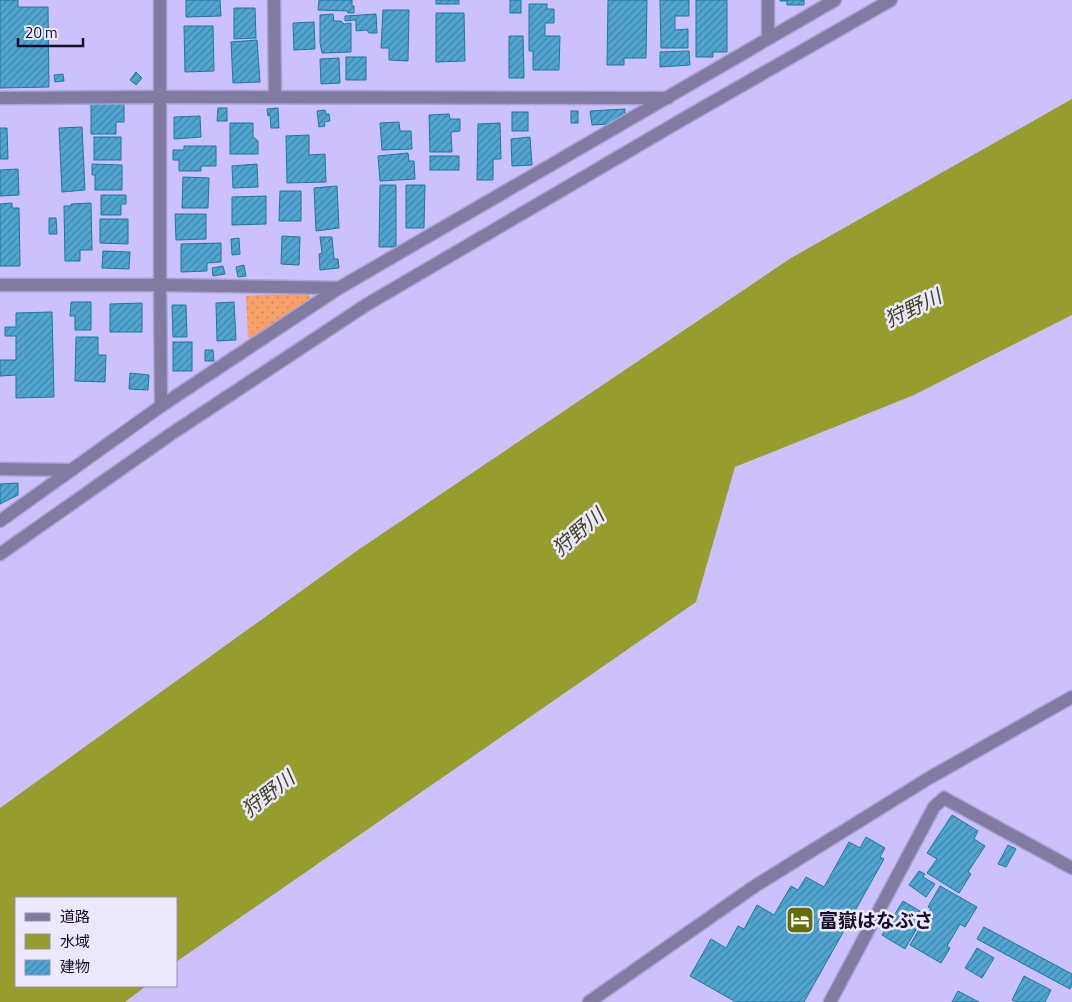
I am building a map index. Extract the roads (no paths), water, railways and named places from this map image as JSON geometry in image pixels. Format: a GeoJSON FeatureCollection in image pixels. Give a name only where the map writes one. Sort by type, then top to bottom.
{"type":"FeatureCollection","features":[{"type":"Feature","properties":{"kind":"street"},"geometry":{"type":"LineString","coordinates":[[160,0],[161,406]]}},
{"type":"Feature","properties":{"kind":"street"},"geometry":{"type":"LineString","coordinates":[[274,0],[275,97]]}},
{"type":"Feature","properties":{"kind":"street"},"geometry":{"type":"LineString","coordinates":[[768,0],[768,38]]}},
{"type":"Feature","properties":{"kind":"street"},"geometry":{"type":"LineString","coordinates":[[0,521],[161,406],[340,288],[835,0]]}},
{"type":"Feature","properties":{"kind":"street"},"geometry":{"type":"LineString","coordinates":[[0,554],[171,434],[366,305],[676,123],[891,0]]}},
{"type":"Feature","properties":{"kind":"street"},"geometry":{"type":"LineString","coordinates":[[0,98],[668,98]]}},
{"type":"Feature","properties":{"kind":"street"},"geometry":{"type":"LineString","coordinates":[[0,285],[340,288]]}},
{"type":"Feature","properties":{"kind":"street"},"geometry":{"type":"LineString","coordinates":[[0,469],[72,470]]}},
{"type":"Feature","properties":{"kind":"street"},"geometry":{"type":"LineString","coordinates":[[589,1002],[755,886],[929,778],[1072,697]]}},
{"type":"Feature","properties":{"kind":"street"},"geometry":{"type":"LineString","coordinates":[[830,1002],[934,807],[944,798],[1072,868]]}},
{"type":"Feature","properties":{"kind":"water","name":"狩野川"},"geometry":{"type":"Polygon","coordinates":[[[1072,99],[1072,315],[914,395],[735,467],[696,602],[178,961],[178,897],[15,897],[15,987],[145,987],[125,1002],[0,1002],[0,808],[358,550],[791,258],[1072,99]]]}},
{"type":"Feature","properties":{"kind":"place","name":"富嶽はなぶさ"},"geometry":{"type":"Point","coordinates":[800,920]}}]}
